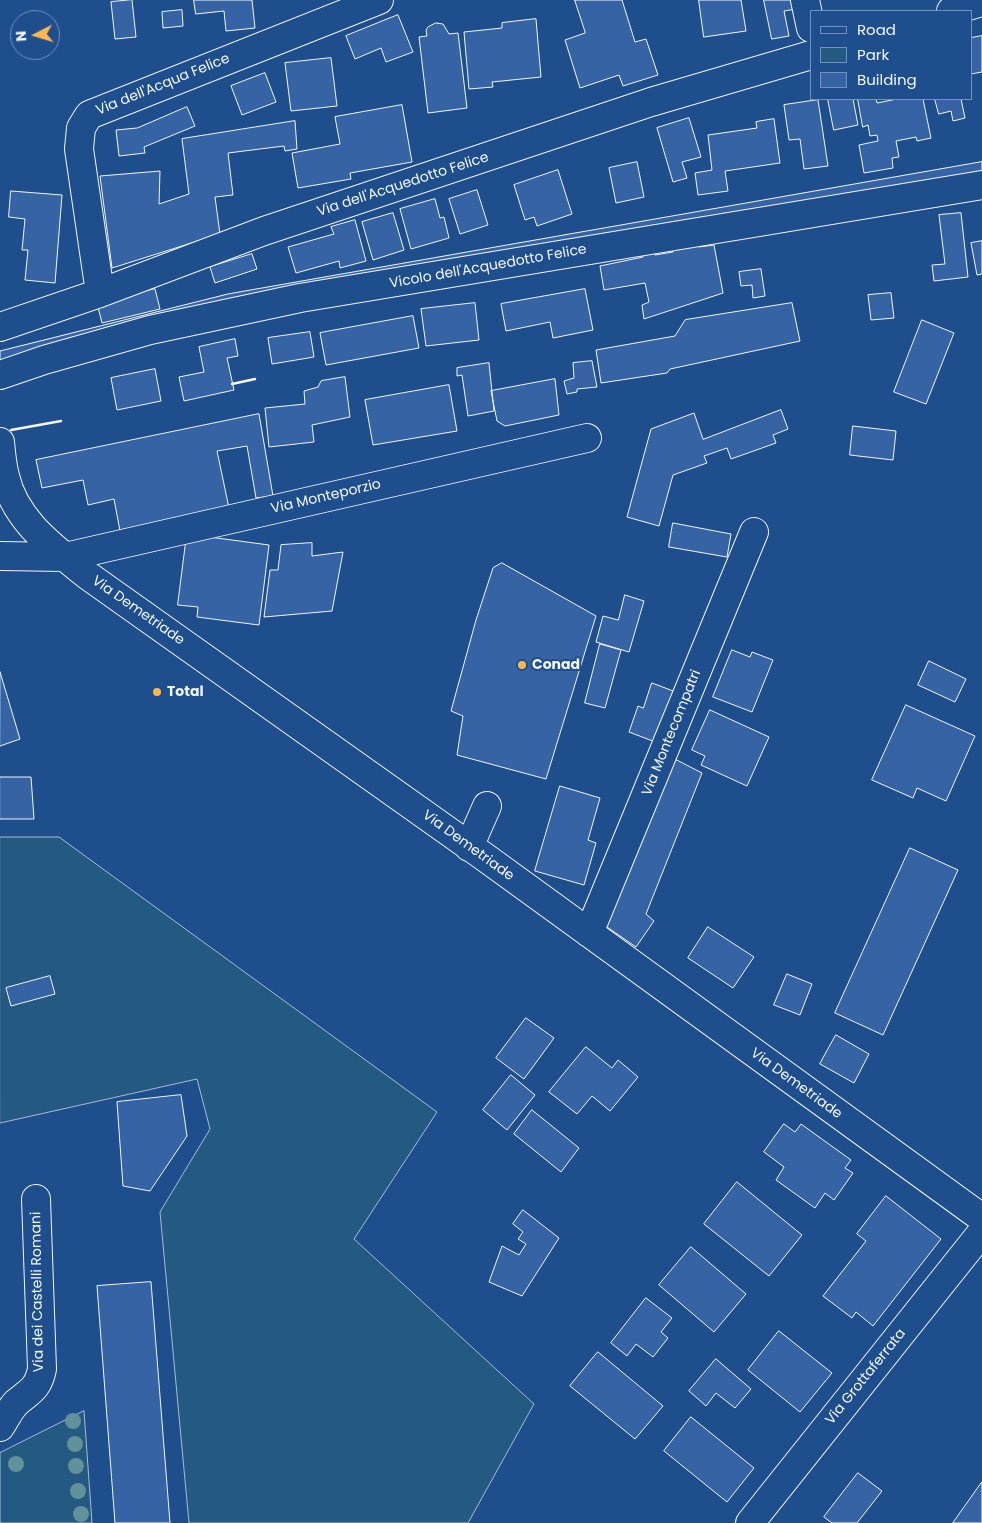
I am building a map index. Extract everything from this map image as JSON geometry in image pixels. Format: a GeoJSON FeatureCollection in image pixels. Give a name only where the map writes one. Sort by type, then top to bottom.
{"type":"FeatureCollection","features":[{"type":"Feature","properties":{"kind":"street","name":"Via dell'Acqua Felice"},"geometry":{"type":"LineString","coordinates":[[100,293],[80,149],[81,128],[89,115],[379,0]]}},
{"type":"Feature","properties":{"kind":"street"},"geometry":{"type":"LineString","coordinates":[[804,0],[810,24]]}},
{"type":"Feature","properties":{"kind":"street"},"geometry":{"type":"LineString","coordinates":[[954,10],[982,2]]}},
{"type":"Feature","properties":{"kind":"street","name":"Via dell'Acquedotto Felice"},"geometry":{"type":"LineString","coordinates":[[0,327],[100,293],[264,231],[651,102],[810,55]]}},
{"type":"Feature","properties":{"kind":"street","name":"Vicolo dell'Acquedotto Felice"},"geometry":{"type":"LineString","coordinates":[[0,375],[44,360],[150,330],[300,298],[982,185]]}},
{"type":"Feature","properties":{"kind":"street","name":"Via Monteporzio"},"geometry":{"type":"LineString","coordinates":[[0,556],[65,557],[78,552],[587,438]]}},
{"type":"Feature","properties":{"kind":"street","name":"Via Demetriade"},"geometry":{"type":"LineString","coordinates":[[0,442],[4,476],[20,512],[39,534],[65,557],[982,1218]]}},
{"type":"Feature","properties":{"kind":"street","name":"Via Montecompatri"},"geometry":{"type":"LineString","coordinates":[[589,933],[754,532]]}},
{"type":"Feature","properties":{"kind":"street"},"geometry":{"type":"LineString","coordinates":[[469,847],[487,806]]}},
{"type":"Feature","properties":{"kind":"street","name":"Via dei Castelli Romani"},"geometry":{"type":"LineString","coordinates":[[0,1427],[8,1403],[32,1391],[38,1384],[42,1369],[36,1199]]}},
{"type":"Feature","properties":{"kind":"street","name":"Via Grottaferrata"},"geometry":{"type":"LineString","coordinates":[[750,1523],[982,1232]]}},
{"type":"Feature","properties":{"kind":"green space"},"geometry":{"type":"Polygon","coordinates":[[[0,837],[59,837],[437,1112],[354,1239],[534,1404],[468,1523],[189,1523],[160,1212],[210,1129],[197,1079],[0,1123],[0,837]]]}},
{"type":"Feature","properties":{"kind":"green space"},"geometry":{"type":"Polygon","coordinates":[[[84,1411],[92,1523],[0,1523],[0,1453],[84,1411]]]}},
{"type":"Feature","properties":{"kind":"building"},"geometry":{"type":"Polygon","coordinates":[[[132,0],[136,37],[115,39],[111,2],[132,0]]]}},
{"type":"Feature","properties":{"kind":"building"},"geometry":{"type":"Polygon","coordinates":[[[194,0],[252,0],[255,28],[226,31],[224,11],[196,14],[194,0]]]}},
{"type":"Feature","properties":{"kind":"building"},"geometry":{"type":"Polygon","coordinates":[[[575,0],[622,0],[635,42],[646,39],[658,75],[623,86],[619,75],[580,88],[565,40],[585,33],[575,0]]]}},
{"type":"Feature","properties":{"kind":"building"},"geometry":{"type":"Polygon","coordinates":[[[699,0],[741,0],[746,31],[704,37],[699,0]]]}},
{"type":"Feature","properties":{"kind":"building"},"geometry":{"type":"Polygon","coordinates":[[[764,0],[794,0],[796,9],[784,11],[789,36],[772,39],[764,0]]]}},
{"type":"Feature","properties":{"kind":"building"},"geometry":{"type":"Polygon","coordinates":[[[182,10],[183,26],[163,28],[162,12],[182,10]]]}},
{"type":"Feature","properties":{"kind":"building"},"geometry":{"type":"Polygon","coordinates":[[[398,15],[413,52],[386,62],[381,48],[355,59],[346,36],[398,15]]]}},
{"type":"Feature","properties":{"kind":"building"},"geometry":{"type":"Polygon","coordinates":[[[536,19],[541,77],[492,82],[493,87],[469,89],[464,32],[502,28],[502,23],[536,19]]]}},
{"type":"Feature","properties":{"kind":"building"},"geometry":{"type":"Polygon","coordinates":[[[436,23],[443,24],[449,34],[458,33],[467,108],[428,113],[419,37],[427,36],[426,30],[428,27],[436,23]]]}},
{"type":"Feature","properties":{"kind":"building"},"geometry":{"type":"Polygon","coordinates":[[[982,36],[982,72],[972,74],[972,38],[982,36]]]}},
{"type":"Feature","properties":{"kind":"building"},"geometry":{"type":"Polygon","coordinates":[[[331,58],[337,106],[291,111],[285,63],[331,58]]]}},
{"type":"Feature","properties":{"kind":"building"},"geometry":{"type":"Polygon","coordinates":[[[265,73],[276,102],[242,115],[231,86],[265,73]]]}},
{"type":"Feature","properties":{"kind":"building"},"geometry":{"type":"Polygon","coordinates":[[[818,100],[828,166],[804,169],[800,139],[789,140],[784,105],[818,100]]]}},
{"type":"Feature","properties":{"kind":"building"},"geometry":{"type":"Polygon","coordinates":[[[828,100],[853,100],[858,125],[834,130],[828,100]]]}},
{"type":"Feature","properties":{"kind":"building"},"geometry":{"type":"Polygon","coordinates":[[[858,100],[876,100],[877,103],[892,100],[923,100],[931,138],[917,141],[916,137],[896,141],[899,157],[892,158],[893,168],[864,173],[859,145],[878,141],[877,135],[870,136],[868,125],[863,127],[858,100]]]}},
{"type":"Feature","properties":{"kind":"building"},"geometry":{"type":"Polygon","coordinates":[[[935,100],[961,100],[965,118],[953,121],[951,111],[939,114],[935,100]]]}},
{"type":"Feature","properties":{"kind":"building"},"geometry":{"type":"Polygon","coordinates":[[[402,105],[412,162],[350,173],[351,179],[298,188],[292,153],[340,144],[335,117],[402,105]]]}},
{"type":"Feature","properties":{"kind":"building"},"geometry":{"type":"Polygon","coordinates":[[[187,107],[195,126],[144,147],[145,153],[119,156],[116,130],[137,128],[187,107]]]}},
{"type":"Feature","properties":{"kind":"building"},"geometry":{"type":"Polygon","coordinates":[[[689,118],[701,157],[682,162],[687,178],[673,182],[657,128],[689,118]]]}},
{"type":"Feature","properties":{"kind":"building"},"geometry":{"type":"Polygon","coordinates":[[[774,119],[780,163],[725,171],[728,191],[698,195],[695,173],[712,170],[708,135],[757,128],[756,122],[774,119]]]}},
{"type":"Feature","properties":{"kind":"building"},"geometry":{"type":"Polygon","coordinates":[[[295,121],[297,149],[285,151],[284,146],[228,153],[233,195],[215,197],[220,234],[112,268],[100,176],[160,171],[159,204],[189,194],[182,139],[295,121]]]}},
{"type":"Feature","properties":{"kind":"building"},"geometry":{"type":"Polygon","coordinates":[[[637,162],[644,197],[616,203],[609,168],[637,162]]]}},
{"type":"Feature","properties":{"kind":"building"},"geometry":{"type":"Polygon","coordinates":[[[982,162],[982,172],[0,361],[0,351],[228,294],[982,162]]]}},
{"type":"Feature","properties":{"kind":"building"},"geometry":{"type":"Polygon","coordinates":[[[558,170],[572,214],[537,226],[534,217],[525,220],[514,185],[558,170]]]}},
{"type":"Feature","properties":{"kind":"building"},"geometry":{"type":"Polygon","coordinates":[[[477,190],[488,225],[460,234],[449,199],[477,190]]]}},
{"type":"Feature","properties":{"kind":"building"},"geometry":{"type":"Polygon","coordinates":[[[11,191],[62,195],[55,283],[25,280],[28,250],[22,250],[25,219],[9,217],[11,191]]]}},
{"type":"Feature","properties":{"kind":"building"},"geometry":{"type":"Polygon","coordinates":[[[435,199],[440,218],[444,217],[449,238],[411,249],[400,209],[435,199]]]}},
{"type":"Feature","properties":{"kind":"building"},"geometry":{"type":"Polygon","coordinates":[[[393,213],[404,250],[373,260],[362,222],[393,213]]]}},
{"type":"Feature","properties":{"kind":"building"},"geometry":{"type":"Polygon","coordinates":[[[961,213],[968,277],[934,281],[932,265],[945,264],[939,215],[961,213]]]}},
{"type":"Feature","properties":{"kind":"building"},"geometry":{"type":"Polygon","coordinates":[[[355,220],[366,261],[340,268],[339,261],[296,273],[288,247],[334,234],[331,227],[355,220]]]}},
{"type":"Feature","properties":{"kind":"building"},"geometry":{"type":"Polygon","coordinates":[[[696,240],[699,247],[714,245],[723,293],[644,319],[642,305],[649,302],[645,283],[604,290],[600,266],[643,257],[641,248],[652,245],[655,255],[673,252],[670,244],[696,240]]]}},
{"type":"Feature","properties":{"kind":"building"},"geometry":{"type":"Polygon","coordinates":[[[982,241],[982,274],[977,275],[971,243],[982,241]]]}},
{"type":"Feature","properties":{"kind":"building"},"geometry":{"type":"Polygon","coordinates":[[[252,254],[257,269],[215,283],[210,267],[252,254]]]}},
{"type":"Feature","properties":{"kind":"building"},"geometry":{"type":"Polygon","coordinates":[[[761,269],[765,296],[753,298],[752,285],[741,286],[739,272],[761,269]]]}},
{"type":"Feature","properties":{"kind":"building"},"geometry":{"type":"Polygon","coordinates":[[[155,289],[160,309],[102,323],[97,303],[155,289]]]}},
{"type":"Feature","properties":{"kind":"building"},"geometry":{"type":"Polygon","coordinates":[[[585,289],[593,330],[553,338],[550,322],[506,331],[501,304],[585,289]]]}},
{"type":"Feature","properties":{"kind":"building"},"geometry":{"type":"Polygon","coordinates":[[[891,293],[894,318],[871,320],[868,295],[891,293]]]}},
{"type":"Feature","properties":{"kind":"building"},"geometry":{"type":"Polygon","coordinates":[[[475,303],[479,340],[426,346],[421,309],[475,303]]]}},
{"type":"Feature","properties":{"kind":"building"},"geometry":{"type":"Polygon","coordinates":[[[792,303],[800,341],[670,369],[667,373],[601,383],[596,350],[675,336],[685,320],[792,303]]]}},
{"type":"Feature","properties":{"kind":"building"},"geometry":{"type":"Polygon","coordinates":[[[413,316],[419,348],[326,365],[320,333],[413,316]]]}},
{"type":"Feature","properties":{"kind":"building"},"geometry":{"type":"Polygon","coordinates":[[[922,320],[954,333],[926,404],[894,392],[922,320]]]}},
{"type":"Feature","properties":{"kind":"building"},"geometry":{"type":"Polygon","coordinates":[[[310,332],[314,357],[272,364],[268,338],[310,332]]]}},
{"type":"Feature","properties":{"kind":"building"},"geometry":{"type":"Polygon","coordinates":[[[235,339],[238,356],[227,358],[234,390],[184,401],[179,377],[204,372],[199,347],[235,339]]]}},
{"type":"Feature","properties":{"kind":"building"},"geometry":{"type":"Polygon","coordinates":[[[592,361],[597,387],[577,389],[577,392],[567,394],[564,381],[574,378],[573,363],[592,361]]]}},
{"type":"Feature","properties":{"kind":"building"},"geometry":{"type":"Polygon","coordinates":[[[489,363],[494,411],[468,416],[462,375],[457,376],[457,368],[489,363]]]}},
{"type":"Feature","properties":{"kind":"building"},"geometry":{"type":"Polygon","coordinates":[[[155,369],[161,401],[117,410],[111,378],[155,369]]]}},
{"type":"Feature","properties":{"kind":"building"},"geometry":{"type":"Polygon","coordinates":[[[345,377],[350,417],[312,425],[314,442],[269,447],[265,408],[305,404],[304,391],[318,387],[321,381],[345,377]]]}},
{"type":"Feature","properties":{"kind":"building"},"geometry":{"type":"Polygon","coordinates":[[[555,379],[559,415],[505,426],[497,421],[491,391],[555,379]]]}},
{"type":"Feature","properties":{"kind":"building"},"geometry":{"type":"Polygon","coordinates":[[[449,385],[457,431],[373,445],[365,400],[449,385]]]}},
{"type":"Feature","properties":{"kind":"building"},"geometry":{"type":"Polygon","coordinates":[[[781,410],[788,429],[773,435],[776,443],[731,459],[727,448],[704,456],[707,463],[673,475],[659,526],[627,517],[651,429],[694,413],[703,439],[781,410]]]}},
{"type":"Feature","properties":{"kind":"building"},"geometry":{"type":"Polygon","coordinates":[[[259,414],[273,496],[256,498],[247,446],[217,451],[229,508],[120,531],[114,499],[88,505],[83,480],[42,488],[36,460],[259,414]]]}},
{"type":"Feature","properties":{"kind":"building"},"geometry":{"type":"Polygon","coordinates":[[[853,426],[896,431],[893,460],[850,455],[853,426]]]}},
{"type":"Feature","properties":{"kind":"building"},"geometry":{"type":"Polygon","coordinates":[[[673,523],[731,534],[727,557],[669,547],[673,523]]]}},
{"type":"Feature","properties":{"kind":"building"},"geometry":{"type":"Polygon","coordinates":[[[187,534],[269,545],[259,625],[197,617],[198,607],[178,605],[187,534]]]}},
{"type":"Feature","properties":{"kind":"building"},"geometry":{"type":"Polygon","coordinates":[[[312,543],[312,556],[343,552],[332,611],[264,617],[270,570],[278,570],[281,545],[312,543]]]}},
{"type":"Feature","properties":{"kind":"building","name":"Conad"},"geometry":{"type":"Polygon","coordinates":[[[502,563],[596,616],[546,779],[457,755],[463,716],[451,711],[476,620],[493,568],[502,563]]]}},
{"type":"Feature","properties":{"kind":"building"},"geometry":{"type":"Polygon","coordinates":[[[625,595],[644,601],[629,652],[596,642],[603,616],[618,620],[625,595]]]}},
{"type":"Feature","properties":{"kind":"building"},"geometry":{"type":"Polygon","coordinates":[[[600,644],[621,650],[605,708],[585,703],[600,644]]]}},
{"type":"Feature","properties":{"kind":"building"},"geometry":{"type":"Polygon","coordinates":[[[732,650],[750,657],[752,652],[773,660],[752,712],[713,697],[732,650]]]}},
{"type":"Feature","properties":{"kind":"building"},"geometry":{"type":"Polygon","coordinates":[[[929,661],[966,679],[955,702],[918,685],[929,661]]]}},
{"type":"Feature","properties":{"kind":"building"},"geometry":{"type":"Polygon","coordinates":[[[0,672],[20,739],[0,746],[0,672]]]}},
{"type":"Feature","properties":{"kind":"building"},"geometry":{"type":"Polygon","coordinates":[[[652,683],[676,692],[658,743],[629,732],[638,706],[643,708],[652,683]]]}},
{"type":"Feature","properties":{"kind":"building"},"geometry":{"type":"Polygon","coordinates":[[[906,705],[975,736],[946,801],[917,788],[913,798],[872,780],[906,705]]]}},
{"type":"Feature","properties":{"kind":"building"},"geometry":{"type":"Polygon","coordinates":[[[710,710],[769,737],[747,786],[701,765],[705,756],[692,750],[710,710]]]}},
{"type":"Feature","properties":{"kind":"building"},"geometry":{"type":"Polygon","coordinates":[[[667,755],[702,773],[646,914],[654,921],[636,947],[607,927],[606,917],[667,755]]]}},
{"type":"Feature","properties":{"kind":"building"},"geometry":{"type":"Polygon","coordinates":[[[0,777],[31,777],[34,819],[0,819],[0,777]]]}},
{"type":"Feature","properties":{"kind":"building"},"geometry":{"type":"Polygon","coordinates":[[[560,786],[600,798],[588,840],[596,843],[584,885],[535,871],[560,786]]]}},
{"type":"Feature","properties":{"kind":"building"},"geometry":{"type":"Polygon","coordinates":[[[910,848],[958,870],[883,1035],[835,1013],[910,848]]]}},
{"type":"Feature","properties":{"kind":"building"},"geometry":{"type":"Polygon","coordinates":[[[708,927],[754,957],[733,988],[688,958],[708,927]]]}},
{"type":"Feature","properties":{"kind":"building"},"geometry":{"type":"Polygon","coordinates":[[[787,974],[812,984],[800,1015],[774,1005],[787,974]]]}},
{"type":"Feature","properties":{"kind":"building"},"geometry":{"type":"Polygon","coordinates":[[[50,976],[55,994],[11,1006],[6,988],[50,976]]]}},
{"type":"Feature","properties":{"kind":"building"},"geometry":{"type":"Polygon","coordinates":[[[526,1018],[554,1038],[524,1079],[496,1058],[526,1018]]]}},
{"type":"Feature","properties":{"kind":"building"},"geometry":{"type":"Polygon","coordinates":[[[836,1035],[869,1054],[854,1083],[820,1064],[836,1035]]]}},
{"type":"Feature","properties":{"kind":"building"},"geometry":{"type":"Polygon","coordinates":[[[586,1047],[612,1068],[618,1060],[638,1077],[610,1111],[592,1096],[577,1114],[549,1092],[586,1047]]]}},
{"type":"Feature","properties":{"kind":"building"},"geometry":{"type":"Polygon","coordinates":[[[511,1075],[535,1095],[507,1130],[483,1110],[511,1075]]]}},
{"type":"Feature","properties":{"kind":"building"},"geometry":{"type":"Polygon","coordinates":[[[181,1095],[187,1136],[150,1191],[123,1186],[117,1102],[181,1095]]]}},
{"type":"Feature","properties":{"kind":"building"},"geometry":{"type":"Polygon","coordinates":[[[532,1110],[579,1148],[561,1172],[514,1134],[532,1110]]]}},
{"type":"Feature","properties":{"kind":"building"},"geometry":{"type":"Polygon","coordinates":[[[784,1124],[795,1132],[801,1124],[851,1160],[845,1168],[853,1173],[834,1200],[825,1193],[815,1208],[776,1180],[784,1167],[764,1152],[784,1124]]]}},
{"type":"Feature","properties":{"kind":"building"},"geometry":{"type":"Polygon","coordinates":[[[737,1182],[802,1235],[769,1276],[704,1224],[737,1182]]]}},
{"type":"Feature","properties":{"kind":"building"},"geometry":{"type":"Polygon","coordinates":[[[886,1196],[941,1239],[873,1326],[856,1312],[852,1318],[823,1296],[866,1241],[857,1234],[886,1196]]]}},
{"type":"Feature","properties":{"kind":"building"},"geometry":{"type":"Polygon","coordinates":[[[523,1210],[559,1238],[522,1296],[489,1282],[502,1246],[519,1255],[526,1244],[518,1239],[523,1232],[513,1224],[523,1210]]]}},
{"type":"Feature","properties":{"kind":"building"},"geometry":{"type":"Polygon","coordinates":[[[691,1247],[746,1294],[714,1332],[659,1285],[691,1247]]]}},
{"type":"Feature","properties":{"kind":"building"},"geometry":{"type":"Polygon","coordinates":[[[151,1282],[170,1523],[115,1523],[97,1286],[151,1282]]]}},
{"type":"Feature","properties":{"kind":"building"},"geometry":{"type":"Polygon","coordinates":[[[646,1298],[672,1318],[661,1332],[668,1338],[653,1357],[636,1344],[627,1356],[611,1343],[646,1298]]]}},
{"type":"Feature","properties":{"kind":"building"},"geometry":{"type":"Polygon","coordinates":[[[779,1331],[832,1373],[800,1412],[748,1370],[779,1331]]]}},
{"type":"Feature","properties":{"kind":"building"},"geometry":{"type":"Polygon","coordinates":[[[598,1352],[663,1406],[635,1439],[570,1386],[598,1352]]]}},
{"type":"Feature","properties":{"kind":"building"},"geometry":{"type":"Polygon","coordinates":[[[716,1359],[751,1389],[735,1408],[716,1393],[706,1406],[689,1391],[716,1359]]]}},
{"type":"Feature","properties":{"kind":"building"},"geometry":{"type":"Polygon","coordinates":[[[691,1417],[754,1468],[727,1502],[664,1451],[691,1417]]]}},
{"type":"Feature","properties":{"kind":"building"},"geometry":{"type":"Polygon","coordinates":[[[858,1473],[882,1491],[857,1523],[832,1523],[824,1517],[858,1473]]]}},
{"type":"Feature","properties":{"kind":"building"},"geometry":{"type":"Polygon","coordinates":[[[982,1482],[982,1523],[953,1523],[982,1482]]]}},
{"type":"Feature","properties":{"kind":"wall"},"geometry":{"type":"LineString","coordinates":[[232,384],[255,379]]}},
{"type":"Feature","properties":{"kind":"wall"},"geometry":{"type":"LineString","coordinates":[[11,430],[61,421]]}},
{"type":"Feature","properties":{"kind":"place","name":"Conad"},"geometry":{"type":"Point","coordinates":[522,665]}},
{"type":"Feature","properties":{"kind":"place","name":"Total"},"geometry":{"type":"Point","coordinates":[157,692]}}]}
